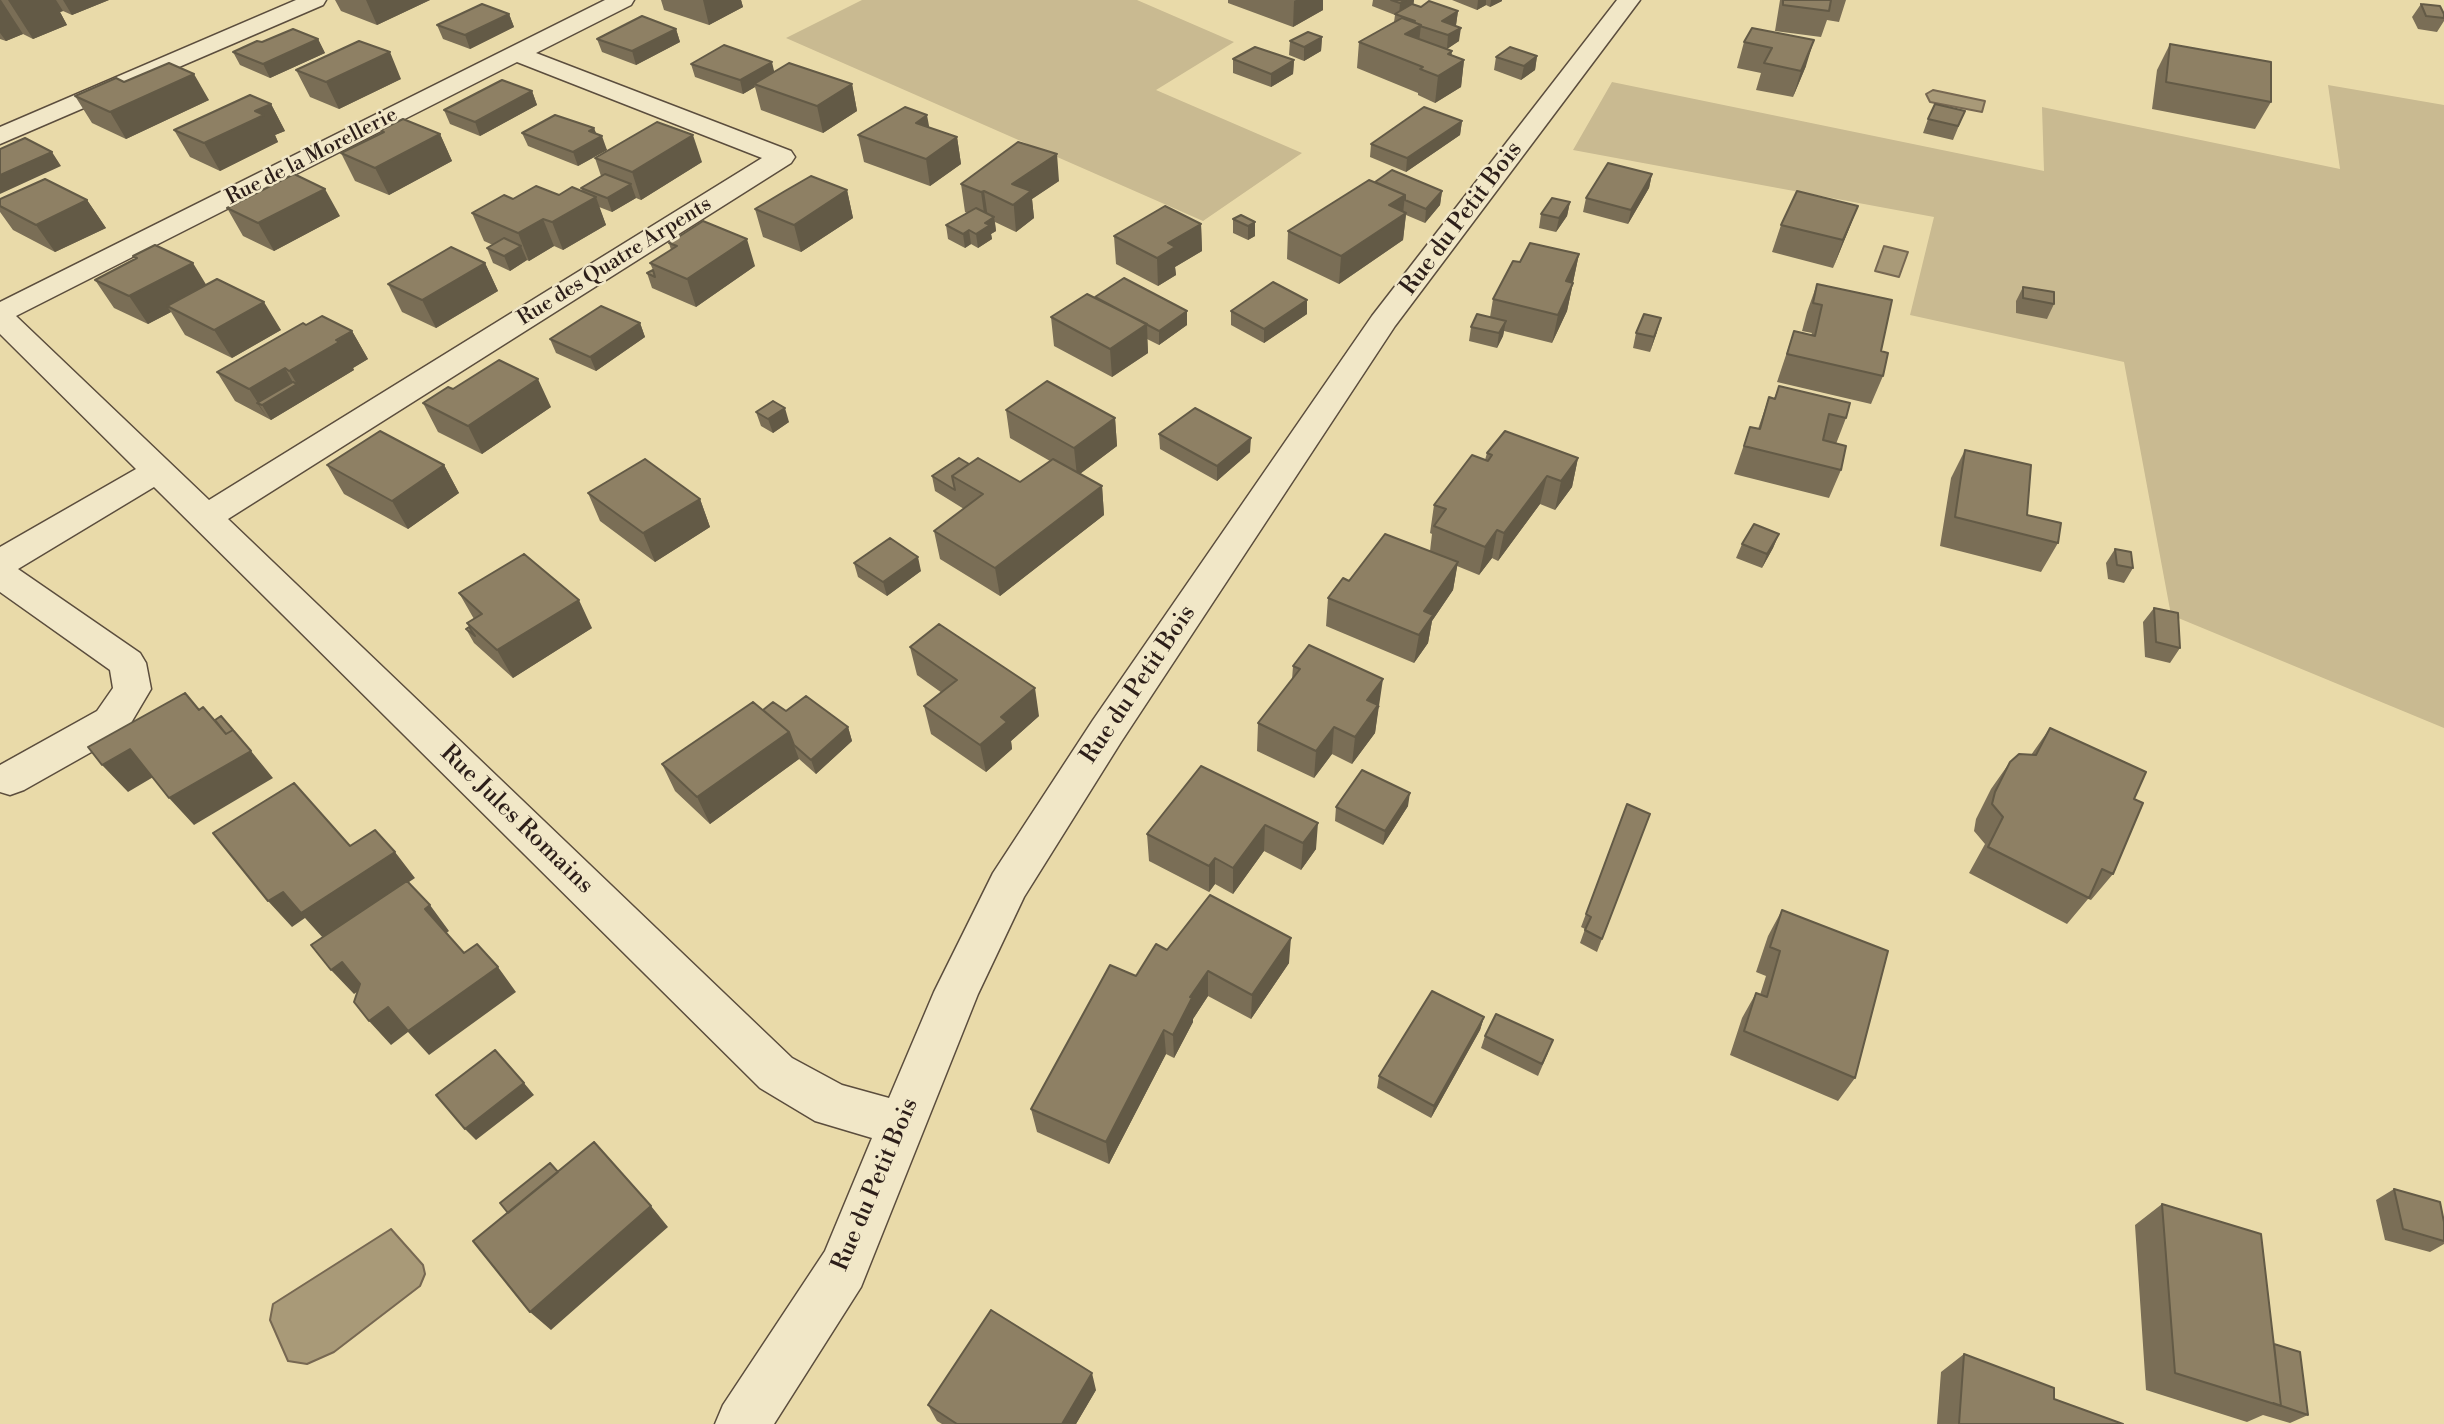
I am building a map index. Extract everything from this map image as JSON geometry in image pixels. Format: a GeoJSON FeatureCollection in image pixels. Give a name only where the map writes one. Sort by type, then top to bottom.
{"type":"FeatureCollection","features":[{"type":"Feature","properties":{"kind":"street"},"geometry":{"type":"LineString","coordinates":[[0,136],[315,0]]}},
{"type":"Feature","properties":{"kind":"street","name":"Rue de la Morellerie"},"geometry":{"type":"LineString","coordinates":[[0,315],[623,0]]}},
{"type":"Feature","properties":{"kind":"street","name":"Rue du Petit Bois"},"geometry":{"type":"LineString","coordinates":[[742,1424],[842,1269],[956,992],[1008,886],[1107,731],[1383,322],[1629,0]]}},
{"type":"Feature","properties":{"kind":"street","name":"Rue des Quatre Arpents"},"geometry":{"type":"LineString","coordinates":[[205,518],[782,157],[517,54]]}},
{"type":"Feature","properties":{"kind":"street","name":"Rue Jules Romains"},"geometry":{"type":"LineString","coordinates":[[0,315],[776,1073],[832,1105],[902,1124]]}},
{"type":"Feature","properties":{"kind":"street"},"geometry":{"type":"LineString","coordinates":[[0,563],[157,471]]}},
{"type":"Feature","properties":{"kind":"street"},"geometry":{"type":"LineString","coordinates":[[0,574],[127,663],[132,689],[111,722],[3,778]]}},
{"type":"Feature","properties":{"kind":"shaded area"},"geometry":{"type":"Polygon","coordinates":[[[862,0],[1137,0],[1234,42],[1156,90],[1302,153],[1203,221],[786,38],[862,0]]]}},
{"type":"Feature","properties":{"kind":"shaded area"},"geometry":{"type":"Polygon","coordinates":[[[1612,82],[2044,171],[2042,107],[2340,169],[2328,85],[2444,105],[2444,728],[2171,615],[2124,362],[1910,315],[1934,217],[1573,150],[1612,82]]]}},
{"type":"Feature","properties":{"kind":"shaded area"},"geometry":{"type":"Polygon","coordinates":[[[1933,90],[1985,101],[1982,112],[1930,102],[1926,94],[1933,90]]]}},
{"type":"Feature","properties":{"kind":"shaded area"},"geometry":{"type":"Polygon","coordinates":[[[1884,246],[1908,252],[1899,277],[1875,271],[1884,246]]]}},
{"type":"Feature","properties":{"kind":"shaded area"},"geometry":{"type":"Polygon","coordinates":[[[391,1229],[423,1265],[425,1274],[420,1286],[334,1352],[307,1364],[288,1361],[270,1320],[273,1304],[391,1229]]]}},
{"type":"Feature","properties":{"kind":"building"},"geometry":{"type":"Polygon","coordinates":[[[1783,0],[1831,0],[1829,11],[1783,5],[1783,0]]]}},
{"type":"Feature","properties":{"kind":"building"},"geometry":{"type":"Polygon","coordinates":[[[1429,1],[1458,11],[1442,21],[1461,28],[1448,35],[1395,14],[1412,4],[1421,7],[1429,1]]]}},
{"type":"Feature","properties":{"kind":"building"},"geometry":{"type":"Polygon","coordinates":[[[482,4],[509,14],[465,35],[437,25],[482,4]]]}},
{"type":"Feature","properties":{"kind":"building"},"geometry":{"type":"Polygon","coordinates":[[[2421,4],[2440,6],[2444,18],[2426,16],[2421,4]]]}},
{"type":"Feature","properties":{"kind":"building"},"geometry":{"type":"Polygon","coordinates":[[[642,16],[676,29],[632,51],[597,39],[642,16]]]}},
{"type":"Feature","properties":{"kind":"building"},"geometry":{"type":"Polygon","coordinates":[[[1402,18],[1421,25],[1405,34],[1452,51],[1448,54],[1464,60],[1438,76],[1420,69],[1423,67],[1359,42],[1402,18]]]}},
{"type":"Feature","properties":{"kind":"building"},"geometry":{"type":"Polygon","coordinates":[[[1752,28],[1814,40],[1801,71],[1764,63],[1772,48],[1744,42],[1752,28]]]}},
{"type":"Feature","properties":{"kind":"building"},"geometry":{"type":"Polygon","coordinates":[[[293,29],[318,39],[263,64],[233,52],[257,41],[262,42],[293,29]]]}},
{"type":"Feature","properties":{"kind":"building"},"geometry":{"type":"Polygon","coordinates":[[[1308,32],[1322,37],[1304,47],[1290,41],[1308,32]]]}},
{"type":"Feature","properties":{"kind":"building"},"geometry":{"type":"Polygon","coordinates":[[[359,41],[390,52],[326,82],[296,70],[359,41]]]}},
{"type":"Feature","properties":{"kind":"building"},"geometry":{"type":"Polygon","coordinates":[[[2170,44],[2271,62],[2271,102],[2166,82],[2170,44]]]}},
{"type":"Feature","properties":{"kind":"building"},"geometry":{"type":"Polygon","coordinates":[[[724,45],[772,62],[740,80],[691,64],[724,45]]]}},
{"type":"Feature","properties":{"kind":"building"},"geometry":{"type":"Polygon","coordinates":[[[1255,47],[1294,60],[1271,74],[1233,59],[1255,47]]]}},
{"type":"Feature","properties":{"kind":"building"},"geometry":{"type":"Polygon","coordinates":[[[1510,47],[1537,56],[1524,66],[1496,57],[1510,47]]]}},
{"type":"Feature","properties":{"kind":"building"},"geometry":{"type":"Polygon","coordinates":[[[169,63],[194,74],[110,112],[75,96],[116,78],[124,82],[169,63]]]}},
{"type":"Feature","properties":{"kind":"building"},"geometry":{"type":"Polygon","coordinates":[[[789,63],[852,84],[817,106],[754,84],[789,63]]]}},
{"type":"Feature","properties":{"kind":"building"},"geometry":{"type":"Polygon","coordinates":[[[502,80],[532,91],[475,122],[444,110],[502,80]]]}},
{"type":"Feature","properties":{"kind":"building"},"geometry":{"type":"Polygon","coordinates":[[[250,95],[271,104],[255,111],[264,115],[204,143],[174,130],[250,95]]]}},
{"type":"Feature","properties":{"kind":"building"},"geometry":{"type":"Polygon","coordinates":[[[1935,104],[1965,111],[1958,126],[1928,119],[1935,104]]]}},
{"type":"Feature","properties":{"kind":"building"},"geometry":{"type":"Polygon","coordinates":[[[905,107],[927,115],[916,123],[957,137],[926,159],[858,135],[905,107]]]}},
{"type":"Feature","properties":{"kind":"building"},"geometry":{"type":"Polygon","coordinates":[[[1424,107],[1462,121],[1407,158],[1371,144],[1424,107]]]}},
{"type":"Feature","properties":{"kind":"building"},"geometry":{"type":"Polygon","coordinates":[[[555,115],[594,128],[589,131],[602,136],[573,152],[522,133],[555,115]]]}},
{"type":"Feature","properties":{"kind":"building"},"geometry":{"type":"Polygon","coordinates":[[[403,119],[440,134],[375,168],[341,153],[384,132],[381,130],[403,119]]]}},
{"type":"Feature","properties":{"kind":"building"},"geometry":{"type":"Polygon","coordinates":[[[657,122],[693,135],[632,172],[595,158],[657,122]]]}},
{"type":"Feature","properties":{"kind":"building"},"geometry":{"type":"Polygon","coordinates":[[[25,138],[52,152],[0,175],[0,149],[25,138]]]}},
{"type":"Feature","properties":{"kind":"building"},"geometry":{"type":"Polygon","coordinates":[[[1018,142],[1057,154],[1012,184],[1031,191],[1013,205],[984,191],[961,184],[1018,142]]]}},
{"type":"Feature","properties":{"kind":"building"},"geometry":{"type":"Polygon","coordinates":[[[1608,163],[1652,174],[1631,210],[1586,198],[1608,163]]]}},
{"type":"Feature","properties":{"kind":"building"},"geometry":{"type":"Polygon","coordinates":[[[1392,170],[1442,191],[1426,209],[1405,200],[1405,195],[1375,182],[1392,170]]]}},
{"type":"Feature","properties":{"kind":"building"},"geometry":{"type":"Polygon","coordinates":[[[294,174],[325,189],[258,223],[227,208],[294,174]]]}},
{"type":"Feature","properties":{"kind":"building"},"geometry":{"type":"Polygon","coordinates":[[[605,174],[631,184],[607,198],[581,188],[605,174]]]}},
{"type":"Feature","properties":{"kind":"building"},"geometry":{"type":"Polygon","coordinates":[[[811,176],[847,190],[794,225],[755,209],[785,191],[811,176]]]}},
{"type":"Feature","properties":{"kind":"building"},"geometry":{"type":"Polygon","coordinates":[[[45,179],[87,200],[36,225],[0,206],[0,199],[45,179]]]}},
{"type":"Feature","properties":{"kind":"building"},"geometry":{"type":"Polygon","coordinates":[[[1369,180],[1405,195],[1389,205],[1406,213],[1341,256],[1288,231],[1369,180]]]}},
{"type":"Feature","properties":{"kind":"building"},"geometry":{"type":"Polygon","coordinates":[[[536,186],[559,195],[572,187],[596,197],[552,222],[543,219],[518,233],[472,213],[504,195],[513,199],[536,186]]]}},
{"type":"Feature","properties":{"kind":"building"},"geometry":{"type":"Polygon","coordinates":[[[1797,191],[1858,206],[1843,240],[1781,225],[1797,191]]]}},
{"type":"Feature","properties":{"kind":"building"},"geometry":{"type":"Polygon","coordinates":[[[1552,198],[1570,202],[1559,218],[1541,214],[1552,198]]]}},
{"type":"Feature","properties":{"kind":"building"},"geometry":{"type":"Polygon","coordinates":[[[1165,206],[1201,224],[1168,243],[1175,247],[1157,258],[1114,236],[1165,206]]]}},
{"type":"Feature","properties":{"kind":"building"},"geometry":{"type":"Polygon","coordinates":[[[976,208],[994,217],[985,223],[990,225],[976,234],[969,230],[963,234],[946,225],[976,208]]]}},
{"type":"Feature","properties":{"kind":"building"},"geometry":{"type":"Polygon","coordinates":[[[1241,215],[1255,222],[1248,226],[1233,219],[1241,215]]]}},
{"type":"Feature","properties":{"kind":"building"},"geometry":{"type":"Polygon","coordinates":[[[703,221],[747,239],[687,279],[650,263],[677,246],[669,243],[703,221]]]}},
{"type":"Feature","properties":{"kind":"building"},"geometry":{"type":"Polygon","coordinates":[[[504,238],[521,246],[504,256],[487,248],[504,238]]]}},
{"type":"Feature","properties":{"kind":"building"},"geometry":{"type":"Polygon","coordinates":[[[1530,243],[1579,254],[1566,281],[1573,283],[1558,315],[1493,299],[1513,261],[1520,262],[1530,243]]]}},
{"type":"Feature","properties":{"kind":"building"},"geometry":{"type":"Polygon","coordinates":[[[155,245],[193,263],[129,296],[95,280],[137,258],[133,256],[155,245]]]}},
{"type":"Feature","properties":{"kind":"building"},"geometry":{"type":"Polygon","coordinates":[[[451,247],[485,263],[422,300],[388,284],[451,247]]]}},
{"type":"Feature","properties":{"kind":"building"},"geometry":{"type":"Polygon","coordinates":[[[1124,278],[1187,311],[1159,331],[1095,297],[1124,278]]]}},
{"type":"Feature","properties":{"kind":"building"},"geometry":{"type":"Polygon","coordinates":[[[217,279],[264,302],[214,330],[167,306],[217,279]]]}},
{"type":"Feature","properties":{"kind":"building"},"geometry":{"type":"Polygon","coordinates":[[[1273,282],[1307,300],[1264,329],[1231,311],[1273,282]]]}},
{"type":"Feature","properties":{"kind":"building"},"geometry":{"type":"Polygon","coordinates":[[[1817,284],[1892,300],[1881,351],[1888,353],[1883,376],[1787,354],[1794,331],[1815,336],[1822,305],[1813,303],[1817,284]]]}},
{"type":"Feature","properties":{"kind":"building"},"geometry":{"type":"Polygon","coordinates":[[[2023,287],[2054,292],[2054,304],[2023,298],[2023,287]]]}},
{"type":"Feature","properties":{"kind":"building"},"geometry":{"type":"Polygon","coordinates":[[[1087,294],[1147,324],[1110,349],[1051,317],[1087,294]]]}},
{"type":"Feature","properties":{"kind":"building"},"geometry":{"type":"Polygon","coordinates":[[[601,306],[640,323],[590,357],[550,339],[601,306]]]}},
{"type":"Feature","properties":{"kind":"building"},"geometry":{"type":"Polygon","coordinates":[[[1477,314],[1506,321],[1499,333],[1471,327],[1477,314]]]}},
{"type":"Feature","properties":{"kind":"building"},"geometry":{"type":"Polygon","coordinates":[[[1644,314],[1661,318],[1654,337],[1636,333],[1644,314]]]}},
{"type":"Feature","properties":{"kind":"building"},"geometry":{"type":"Polygon","coordinates":[[[322,316],[352,331],[336,340],[339,342],[289,371],[285,368],[249,389],[217,372],[303,323],[306,325],[322,316]]]}},
{"type":"Feature","properties":{"kind":"building"},"geometry":{"type":"Polygon","coordinates":[[[499,360],[538,379],[468,426],[423,403],[448,387],[453,389],[499,360]]]}},
{"type":"Feature","properties":{"kind":"building"},"geometry":{"type":"Polygon","coordinates":[[[1047,381],[1115,418],[1074,448],[1006,410],[1047,381]]]}},
{"type":"Feature","properties":{"kind":"building"},"geometry":{"type":"Polygon","coordinates":[[[293,382],[297,384],[262,405],[257,403],[293,382]]]}},
{"type":"Feature","properties":{"kind":"building"},"geometry":{"type":"Polygon","coordinates":[[[1779,386],[1850,403],[1846,418],[1829,414],[1823,440],[1846,446],[1841,470],[1744,446],[1750,427],[1760,429],[1769,397],[1775,399],[1779,386]]]}},
{"type":"Feature","properties":{"kind":"building"},"geometry":{"type":"Polygon","coordinates":[[[773,401],[785,408],[768,419],[756,412],[773,401]]]}},
{"type":"Feature","properties":{"kind":"building"},"geometry":{"type":"Polygon","coordinates":[[[1195,408],[1251,438],[1217,466],[1159,434],[1195,408]]]}},
{"type":"Feature","properties":{"kind":"building"},"geometry":{"type":"Polygon","coordinates":[[[380,431],[444,465],[392,501],[327,465],[380,431]]]}},
{"type":"Feature","properties":{"kind":"building"},"geometry":{"type":"Polygon","coordinates":[[[1505,431],[1578,458],[1561,481],[1547,476],[1504,533],[1497,530],[1485,547],[1434,526],[1446,509],[1434,505],[1472,455],[1488,461],[1492,455],[1487,453],[1505,431]]]}},
{"type":"Feature","properties":{"kind":"building"},"geometry":{"type":"Polygon","coordinates":[[[1965,450],[2031,465],[2027,515],[2061,523],[2058,543],[1955,517],[1965,450]]]}},
{"type":"Feature","properties":{"kind":"building"},"geometry":{"type":"Polygon","coordinates":[[[959,458],[969,464],[952,476],[955,490],[932,476],[959,458]]]}},
{"type":"Feature","properties":{"kind":"building"},"geometry":{"type":"Polygon","coordinates":[[[978,458],[1020,482],[1053,459],[1102,486],[995,568],[934,531],[983,494],[952,476],[978,458]]]}},
{"type":"Feature","properties":{"kind":"building"},"geometry":{"type":"Polygon","coordinates":[[[645,459],[700,499],[643,533],[588,493],[645,459]]]}},
{"type":"Feature","properties":{"kind":"building"},"geometry":{"type":"Polygon","coordinates":[[[1754,524],[1779,534],[1767,554],[1742,544],[1754,524]]]}},
{"type":"Feature","properties":{"kind":"building"},"geometry":{"type":"Polygon","coordinates":[[[1385,534],[1458,562],[1424,611],[1433,615],[1419,635],[1328,598],[1343,578],[1349,581],[1385,534]]]}},
{"type":"Feature","properties":{"kind":"building"},"geometry":{"type":"Polygon","coordinates":[[[890,538],[918,557],[883,582],[854,563],[890,538]]]}},
{"type":"Feature","properties":{"kind":"building"},"geometry":{"type":"Polygon","coordinates":[[[2115,549],[2131,552],[2133,568],[2117,565],[2115,549]]]}},
{"type":"Feature","properties":{"kind":"building"},"geometry":{"type":"Polygon","coordinates":[[[524,554],[579,600],[497,650],[467,623],[482,614],[459,593],[524,554]]]}},
{"type":"Feature","properties":{"kind":"building"},"geometry":{"type":"Polygon","coordinates":[[[2154,608],[2178,613],[2180,648],[2156,642],[2154,608]]]}},
{"type":"Feature","properties":{"kind":"building"},"geometry":{"type":"Polygon","coordinates":[[[939,624],[1035,688],[1001,717],[1007,722],[980,745],[924,706],[957,680],[910,647],[939,624]]]}},
{"type":"Feature","properties":{"kind":"building"},"geometry":{"type":"Polygon","coordinates":[[[1309,645],[1383,679],[1367,700],[1378,705],[1355,737],[1334,727],[1316,751],[1258,723],[1300,669],[1293,666],[1309,645]]]}},
{"type":"Feature","properties":{"kind":"building"},"geometry":{"type":"Polygon","coordinates":[[[185,693],[199,710],[203,707],[226,734],[233,730],[251,751],[169,798],[130,749],[102,765],[88,747],[185,693]]]}},
{"type":"Feature","properties":{"kind":"building"},"geometry":{"type":"Polygon","coordinates":[[[806,696],[848,727],[811,760],[794,745],[789,732],[763,710],[773,702],[786,711],[806,696]]]}},
{"type":"Feature","properties":{"kind":"building"},"geometry":{"type":"Polygon","coordinates":[[[753,702],[789,732],[697,797],[662,764],[753,702]]]}},
{"type":"Feature","properties":{"kind":"building"},"geometry":{"type":"Polygon","coordinates":[[[221,716],[233,730],[226,734],[215,720],[221,716]]]}},
{"type":"Feature","properties":{"kind":"building"},"geometry":{"type":"Polygon","coordinates":[[[2050,728],[2146,772],[2134,799],[2143,803],[2113,874],[2102,869],[2089,898],[1988,847],[2003,817],[1992,804],[1995,792],[2010,762],[2019,754],[2036,755],[2050,728]]]}},
{"type":"Feature","properties":{"kind":"building"},"geometry":{"type":"Polygon","coordinates":[[[1201,766],[1318,823],[1303,843],[1265,825],[1233,868],[1215,858],[1209,866],[1147,834],[1201,766]]]}},
{"type":"Feature","properties":{"kind":"building"},"geometry":{"type":"Polygon","coordinates":[[[1362,770],[1410,793],[1385,831],[1336,807],[1362,770]]]}},
{"type":"Feature","properties":{"kind":"building"},"geometry":{"type":"Polygon","coordinates":[[[294,783],[350,846],[375,830],[395,852],[301,913],[283,892],[268,901],[213,833],[294,783]]]}},
{"type":"Feature","properties":{"kind":"building"},"geometry":{"type":"Polygon","coordinates":[[[1627,804],[1650,814],[1602,939],[1585,930],[1591,917],[1586,914],[1627,804]]]}},
{"type":"Feature","properties":{"kind":"building"},"geometry":{"type":"Polygon","coordinates":[[[407,881],[430,905],[425,909],[464,953],[477,944],[498,967],[408,1031],[388,1007],[369,1021],[354,1002],[360,984],[342,962],[331,970],[311,945],[407,881]]]}},
{"type":"Feature","properties":{"kind":"building"},"geometry":{"type":"Polygon","coordinates":[[[1210,895],[1291,938],[1252,995],[1208,971],[1190,997],[1192,998],[1173,1035],[1164,1030],[1106,1142],[1031,1109],[1110,965],[1136,976],[1156,944],[1167,950],[1210,895]]]}},
{"type":"Feature","properties":{"kind":"building"},"geometry":{"type":"Polygon","coordinates":[[[1782,910],[1888,951],[1855,1078],[1744,1031],[1756,993],[1767,997],[1780,951],[1770,947],[1782,910]]]}},
{"type":"Feature","properties":{"kind":"building"},"geometry":{"type":"Polygon","coordinates":[[[1432,991],[1484,1017],[1434,1106],[1379,1076],[1432,991]]]}},
{"type":"Feature","properties":{"kind":"building"},"geometry":{"type":"Polygon","coordinates":[[[1496,1014],[1553,1040],[1542,1064],[1485,1036],[1496,1014]]]}},
{"type":"Feature","properties":{"kind":"building"},"geometry":{"type":"Polygon","coordinates":[[[495,1050],[524,1083],[465,1129],[436,1095],[495,1050]]]}},
{"type":"Feature","properties":{"kind":"building"},"geometry":{"type":"Polygon","coordinates":[[[594,1142],[651,1206],[530,1312],[473,1241],[594,1142]]]}},
{"type":"Feature","properties":{"kind":"building"},"geometry":{"type":"Polygon","coordinates":[[[550,1163],[558,1172],[508,1213],[500,1203],[550,1163]]]}},
{"type":"Feature","properties":{"kind":"building"},"geometry":{"type":"Polygon","coordinates":[[[2394,1189],[2440,1202],[2444,1241],[2403,1229],[2394,1189]]]}},
{"type":"Feature","properties":{"kind":"building"},"geometry":{"type":"Polygon","coordinates":[[[2162,1204],[2261,1234],[2281,1406],[2175,1373],[2162,1204]]]}},
{"type":"Feature","properties":{"kind":"building"},"geometry":{"type":"Polygon","coordinates":[[[991,1310],[1092,1373],[1062,1424],[957,1424],[928,1405],[991,1310]]]}},
{"type":"Feature","properties":{"kind":"building"},"geometry":{"type":"Polygon","coordinates":[[[2274,1344],[2300,1352],[2308,1415],[2281,1406],[2274,1344]]]}},
{"type":"Feature","properties":{"kind":"building"},"geometry":{"type":"Polygon","coordinates":[[[1964,1354],[2054,1388],[2054,1399],[2123,1424],[1959,1424],[1964,1354]]]}}]}
